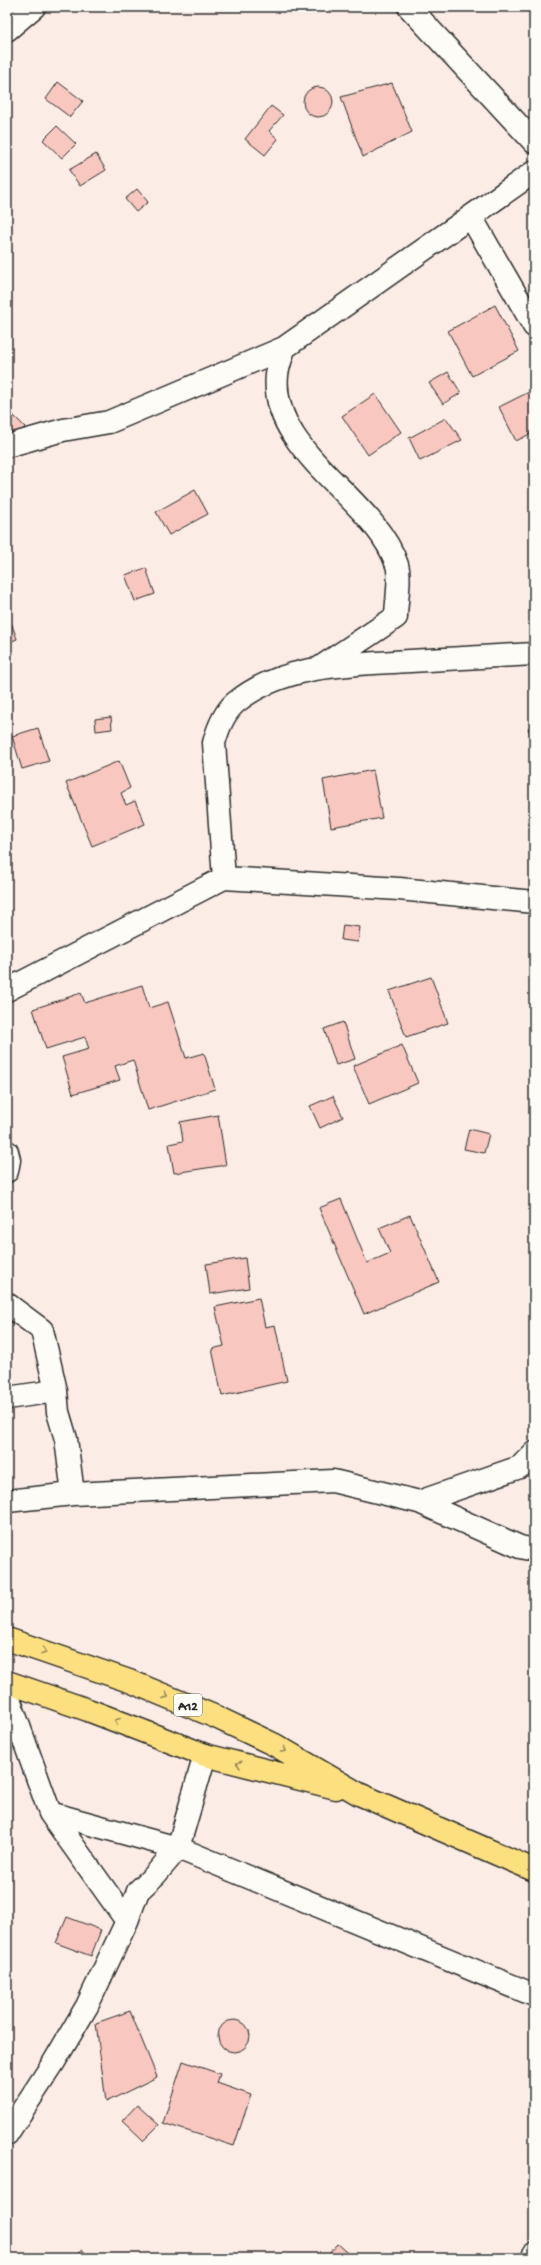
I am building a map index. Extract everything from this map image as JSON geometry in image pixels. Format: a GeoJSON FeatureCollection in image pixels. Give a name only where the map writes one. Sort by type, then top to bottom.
{"type":"FeatureCollection","features":[{"type":"Feature","properties":{"kind":"main road","name":"A12"},"geometry":{"type":"LineString","coordinates":[[7,1639],[132,1682],[216,1717],[275,1745],[359,1794],[534,1870]]}},
{"type":"Feature","properties":{"kind":"main road","name":"A12"},"geometry":{"type":"LineString","coordinates":[[7,1682],[88,1710],[205,1756],[359,1794]]}},
{"type":"Feature","properties":{"kind":"street"},"geometry":{"type":"LineString","coordinates":[[7,30],[34,7]]}},
{"type":"Feature","properties":{"kind":"street"},"geometry":{"type":"LineString","coordinates":[[409,7],[534,142]]}},
{"type":"Feature","properties":{"kind":"street"},"geometry":{"type":"LineString","coordinates":[[7,446],[63,430],[109,422],[284,348],[534,172]]}},
{"type":"Feature","properties":{"kind":"street"},"geometry":{"type":"LineString","coordinates":[[471,217],[534,326]]}},
{"type":"Feature","properties":{"kind":"street"},"geometry":{"type":"LineString","coordinates":[[284,348],[277,375],[280,407],[293,437],[383,537],[398,566],[396,617],[320,667]]}},
{"type":"Feature","properties":{"kind":"street"},"geometry":{"type":"LineString","coordinates":[[224,878],[214,742],[220,724],[234,704],[256,689],[276,680],[320,667],[534,654]]}},
{"type":"Feature","properties":{"kind":"street"},"geometry":{"type":"LineString","coordinates":[[7,990],[224,878],[398,889],[534,902]]}},
{"type":"Feature","properties":{"kind":"street"},"geometry":{"type":"LineString","coordinates":[[7,1152],[9,1160],[7,1171]]}},
{"type":"Feature","properties":{"kind":"street"},"geometry":{"type":"LineString","coordinates":[[7,1304],[42,1330],[56,1391],[58,1412],[66,1439],[73,1494]]}},
{"type":"Feature","properties":{"kind":"street"},"geometry":{"type":"LineString","coordinates":[[7,1398],[56,1391]]}},
{"type":"Feature","properties":{"kind":"street"},"geometry":{"type":"LineString","coordinates":[[419,1502],[520,1467],[534,1453]]}},
{"type":"Feature","properties":{"kind":"street"},"geometry":{"type":"LineString","coordinates":[[7,1501],[73,1494],[333,1481],[419,1502],[520,1547],[534,1550]]}},
{"type":"Feature","properties":{"kind":"street"},"geometry":{"type":"LineString","coordinates":[[7,1693],[50,1813],[127,1921]]}},
{"type":"Feature","properties":{"kind":"street"},"geometry":{"type":"LineString","coordinates":[[7,2134],[54,2062],[87,2006],[127,1921],[138,1891],[155,1875],[178,1848],[205,1756]]}},
{"type":"Feature","properties":{"kind":"street"},"geometry":{"type":"LineString","coordinates":[[50,1813],[178,1848],[534,1995]]}},
{"type":"Feature","properties":{"kind":"street"},"geometry":{"type":"LineString","coordinates":[[533,2258],[534,2254]]}},
{"type":"Feature","properties":{"kind":"building"},"geometry":{"type":"Polygon","coordinates":[[[58,82],[83,101],[70,117],[46,99],[58,82]]]}},
{"type":"Feature","properties":{"kind":"building"},"geometry":{"type":"Polygon","coordinates":[[[392,83],[412,132],[363,157],[341,97],[392,83]]]}},
{"type":"Feature","properties":{"kind":"building"},"geometry":{"type":"Polygon","coordinates":[[[318,87],[329,91],[333,102],[329,113],[318,117],[307,113],[303,102],[307,91],[318,87]]]}},
{"type":"Feature","properties":{"kind":"building"},"geometry":{"type":"Polygon","coordinates":[[[271,106],[283,115],[269,131],[278,139],[265,155],[245,139],[271,106]]]}},
{"type":"Feature","properties":{"kind":"building"},"geometry":{"type":"Polygon","coordinates":[[[57,126],[76,144],[62,158],[43,140],[57,126]]]}},
{"type":"Feature","properties":{"kind":"building"},"geometry":{"type":"Polygon","coordinates":[[[96,154],[106,170],[80,186],[69,170],[96,154]]]}},
{"type":"Feature","properties":{"kind":"building"},"geometry":{"type":"Polygon","coordinates":[[[137,189],[148,202],[136,212],[125,199],[137,189]]]}},
{"type":"Feature","properties":{"kind":"building"},"geometry":{"type":"Polygon","coordinates":[[[495,305],[519,351],[472,376],[448,331],[495,305]]]}},
{"type":"Feature","properties":{"kind":"building"},"geometry":{"type":"Polygon","coordinates":[[[448,372],[461,393],[443,404],[429,383],[448,372]]]}},
{"type":"Feature","properties":{"kind":"building"},"geometry":{"type":"Polygon","coordinates":[[[529,392],[534,402],[534,432],[516,441],[499,407],[529,392]]]}},
{"type":"Feature","properties":{"kind":"building"},"geometry":{"type":"Polygon","coordinates":[[[375,394],[401,432],[368,455],[342,416],[375,394]]]}},
{"type":"Feature","properties":{"kind":"building"},"geometry":{"type":"Polygon","coordinates":[[[13,415],[25,427],[10,443],[7,440],[7,421],[13,415]]]}},
{"type":"Feature","properties":{"kind":"building"},"geometry":{"type":"Polygon","coordinates":[[[446,418],[462,440],[420,461],[409,438],[446,418]]]}},
{"type":"Feature","properties":{"kind":"building"},"geometry":{"type":"Polygon","coordinates":[[[195,490],[208,514],[169,535],[156,512],[195,490]]]}},
{"type":"Feature","properties":{"kind":"building"},"geometry":{"type":"Polygon","coordinates":[[[146,568],[155,594],[135,601],[125,575],[146,568]]]}},
{"type":"Feature","properties":{"kind":"building"},"geometry":{"type":"Polygon","coordinates":[[[7,611],[17,639],[7,643],[7,611]]]}},
{"type":"Feature","properties":{"kind":"building"},"geometry":{"type":"Polygon","coordinates":[[[111,717],[112,729],[96,731],[95,719],[111,717]]]}},
{"type":"Feature","properties":{"kind":"building"},"geometry":{"type":"Polygon","coordinates":[[[534,726],[534,746],[528,728],[534,726]]]}},
{"type":"Feature","properties":{"kind":"building"},"geometry":{"type":"Polygon","coordinates":[[[38,728],[49,761],[22,769],[12,736],[38,728]]]}},
{"type":"Feature","properties":{"kind":"building"},"geometry":{"type":"Polygon","coordinates":[[[119,761],[130,788],[121,793],[126,805],[135,801],[145,824],[92,846],[66,783],[119,761]]]}},
{"type":"Feature","properties":{"kind":"building"},"geometry":{"type":"Polygon","coordinates":[[[373,770],[382,818],[331,827],[323,780],[373,770]]]}},
{"type":"Feature","properties":{"kind":"building"},"geometry":{"type":"Polygon","coordinates":[[[343,925],[360,927],[358,942],[341,940],[343,925]]]}},
{"type":"Feature","properties":{"kind":"building"},"geometry":{"type":"Polygon","coordinates":[[[431,977],[448,1023],[406,1037],[389,991],[431,977]]]}},
{"type":"Feature","properties":{"kind":"building"},"geometry":{"type":"Polygon","coordinates":[[[142,985],[149,1008],[168,1002],[186,1058],[204,1053],[215,1089],[148,1110],[133,1060],[115,1066],[120,1080],[73,1094],[62,1057],[89,1049],[85,1037],[46,1049],[33,1009],[81,993],[85,1003],[142,985]]]}},
{"type":"Feature","properties":{"kind":"building"},"geometry":{"type":"Polygon","coordinates":[[[343,1022],[355,1059],[336,1065],[324,1029],[343,1022]]]}},
{"type":"Feature","properties":{"kind":"building"},"geometry":{"type":"Polygon","coordinates":[[[402,1045],[418,1083],[369,1104],[353,1066],[402,1045]]]}},
{"type":"Feature","properties":{"kind":"building"},"geometry":{"type":"Polygon","coordinates":[[[333,1096],[343,1117],[320,1128],[310,1106],[333,1096]]]}},
{"type":"Feature","properties":{"kind":"building"},"geometry":{"type":"Polygon","coordinates":[[[218,1115],[226,1165],[174,1173],[169,1144],[183,1141],[180,1122],[218,1115]]]}},
{"type":"Feature","properties":{"kind":"building"},"geometry":{"type":"Polygon","coordinates":[[[469,1129],[489,1134],[484,1153],[464,1149],[469,1129]]]}},
{"type":"Feature","properties":{"kind":"building"},"geometry":{"type":"Polygon","coordinates":[[[341,1199],[367,1263],[390,1253],[379,1228],[410,1215],[439,1282],[364,1314],[319,1208],[341,1199]]]}},
{"type":"Feature","properties":{"kind":"building"},"geometry":{"type":"Polygon","coordinates":[[[245,1258],[249,1288],[210,1294],[206,1264],[245,1258]]]}},
{"type":"Feature","properties":{"kind":"building"},"geometry":{"type":"Polygon","coordinates":[[[259,1298],[265,1327],[275,1325],[287,1381],[222,1396],[212,1349],[224,1346],[215,1307],[259,1298]]]}},
{"type":"Feature","properties":{"kind":"building"},"geometry":{"type":"Polygon","coordinates":[[[67,1917],[101,1930],[91,1956],[56,1943],[67,1917]]]}},
{"type":"Feature","properties":{"kind":"building"},"geometry":{"type":"Polygon","coordinates":[[[130,2011],[157,2077],[106,2102],[96,2023],[130,2011]]]}},
{"type":"Feature","properties":{"kind":"building"},"geometry":{"type":"Polygon","coordinates":[[[231,2020],[237,2020],[247,2027],[250,2036],[249,2042],[243,2049],[237,2052],[231,2052],[221,2045],[218,2039],[218,2033],[225,2023],[231,2020]]]}},
{"type":"Feature","properties":{"kind":"building"},"geometry":{"type":"Polygon","coordinates":[[[183,2061],[220,2074],[217,2083],[251,2095],[234,2146],[163,2123],[183,2061]]]}},
{"type":"Feature","properties":{"kind":"building"},"geometry":{"type":"Polygon","coordinates":[[[137,2105],[159,2125],[143,2141],[122,2121],[137,2105]]]}},
{"type":"Feature","properties":{"kind":"building"},"geometry":{"type":"Polygon","coordinates":[[[338,2244],[354,2258],[325,2258],[338,2244]]]}},
{"type":"Feature","properties":{"kind":"building"},"geometry":{"type":"Polygon","coordinates":[[[83,2250],[88,2258],[71,2258],[83,2250]]]}}]}
